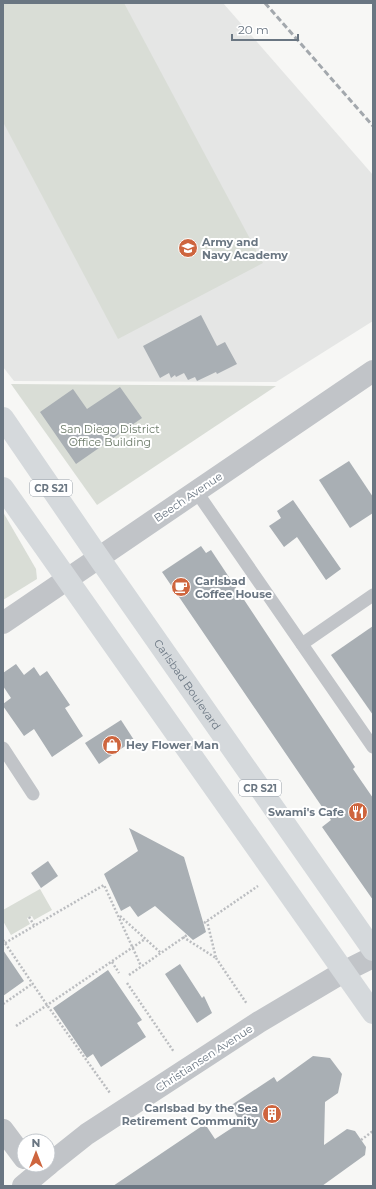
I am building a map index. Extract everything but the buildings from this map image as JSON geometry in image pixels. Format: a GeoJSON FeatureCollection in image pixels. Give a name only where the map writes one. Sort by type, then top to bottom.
{"type":"FeatureCollection","features":[{"type":"Feature","properties":{"kind":"main road","name":"Carlsbad Boulevard"},"geometry":{"type":"LineString","coordinates":[[3,418],[98,558],[373,950]]}},
{"type":"Feature","properties":{"kind":"main road","name":"CR S21"},"geometry":{"type":"LineString","coordinates":[[3,488],[373,1013]]}},
{"type":"Feature","properties":{"kind":"street","name":"Beech Avenue"},"geometry":{"type":"LineString","coordinates":[[3,623],[373,371]]}},
{"type":"Feature","properties":{"kind":"street","name":"Christiansen Avenue"},"geometry":{"type":"LineString","coordinates":[[56,1155],[259,1022],[373,957]]}},
{"type":"Feature","properties":{"kind":"street"},"geometry":{"type":"LineString","coordinates":[[3,1130],[16,1146]]}},
{"type":"Feature","properties":{"kind":"lane"},"geometry":{"type":"LineString","coordinates":[[196,491],[373,747]]}},
{"type":"Feature","properties":{"kind":"lane"},"geometry":{"type":"LineString","coordinates":[[302,644],[373,596]]}},
{"type":"Feature","properties":{"kind":"lane"},"geometry":{"type":"LineString","coordinates":[[3,748],[33,794]]}},
{"type":"Feature","properties":{"kind":"path"},"geometry":{"type":"LineString","coordinates":[[204,923],[275,874]]}},
{"type":"Feature","properties":{"kind":"path"},"geometry":{"type":"LineString","coordinates":[[123,1111],[32,984],[4,942],[104,885],[141,966]]}},
{"type":"Feature","properties":{"kind":"path"},"geometry":{"type":"LineString","coordinates":[[118,915],[160,953]]}},
{"type":"Feature","properties":{"kind":"path"},"geometry":{"type":"LineString","coordinates":[[29,917],[34,925]]}},
{"type":"Feature","properties":{"kind":"path"},"geometry":{"type":"LineString","coordinates":[[207,921],[216,958],[259,1022]]}},
{"type":"Feature","properties":{"kind":"path"},"geometry":{"type":"LineString","coordinates":[[129,975],[188,935]]}},
{"type":"Feature","properties":{"kind":"path"},"geometry":{"type":"LineString","coordinates":[[184,937],[216,958]]}},
{"type":"Feature","properties":{"kind":"path"},"geometry":{"type":"LineString","coordinates":[[16,1026],[145,939]]}},
{"type":"Feature","properties":{"kind":"path"},"geometry":{"type":"LineString","coordinates":[[112,962],[119,973]]}},
{"type":"Feature","properties":{"kind":"path"},"geometry":{"type":"LineString","coordinates":[[127,983],[186,1070]]}},
{"type":"Feature","properties":{"kind":"path"},"geometry":{"type":"LineString","coordinates":[[3,1004],[32,984]]}},
{"type":"Feature","properties":{"kind":"path"},"geometry":{"type":"LineString","coordinates":[[361,1140],[373,1131]]}},
{"type":"Feature","properties":{"kind":"shaded area","name":"Army and Navy Academy"},"geometry":{"type":"Polygon","coordinates":[[[3,3],[223,3],[373,175],[373,321],[276,382],[14,381],[3,367],[3,3]]]}},
{"type":"Feature","properties":{"kind":"green space"},"geometry":{"type":"Polygon","coordinates":[[[3,3],[124,3],[263,263],[118,339],[3,122],[3,3]]]}},
{"type":"Feature","properties":{"kind":"green space","name":"San Diego District Office Building"},"geometry":{"type":"Polygon","coordinates":[[[11,384],[276,386],[97,505],[11,384]]]}},
{"type":"Feature","properties":{"kind":"green space"},"geometry":{"type":"Polygon","coordinates":[[[3,512],[36,569],[37,579],[3,600],[3,512]]]}},
{"type":"Feature","properties":{"kind":"green space"},"geometry":{"type":"Polygon","coordinates":[[[40,889],[52,910],[34,920],[32,916],[27,918],[30,924],[11,935],[3,921],[3,910],[40,889]]]}},
{"type":"Feature","properties":{"kind":"railway"},"geometry":{"type":"LineString","coordinates":[[265,3],[373,126]]}},
{"type":"Feature","properties":{"kind":"place","name":"Army and Navy Academy"},"geometry":{"type":"Point","coordinates":[188,248]}},
{"type":"Feature","properties":{"kind":"place","name":"Carlsbad Coffee House"},"geometry":{"type":"Point","coordinates":[181,587]}},
{"type":"Feature","properties":{"kind":"place","name":"Hey Flower Man"},"geometry":{"type":"Point","coordinates":[112,745]}},
{"type":"Feature","properties":{"kind":"place","name":"Swami's Cafe"},"geometry":{"type":"Point","coordinates":[358,812]}},
{"type":"Feature","properties":{"kind":"place","name":"Carlsbad by the Sea Retirement Community"},"geometry":{"type":"Point","coordinates":[272,1114]}}]}
